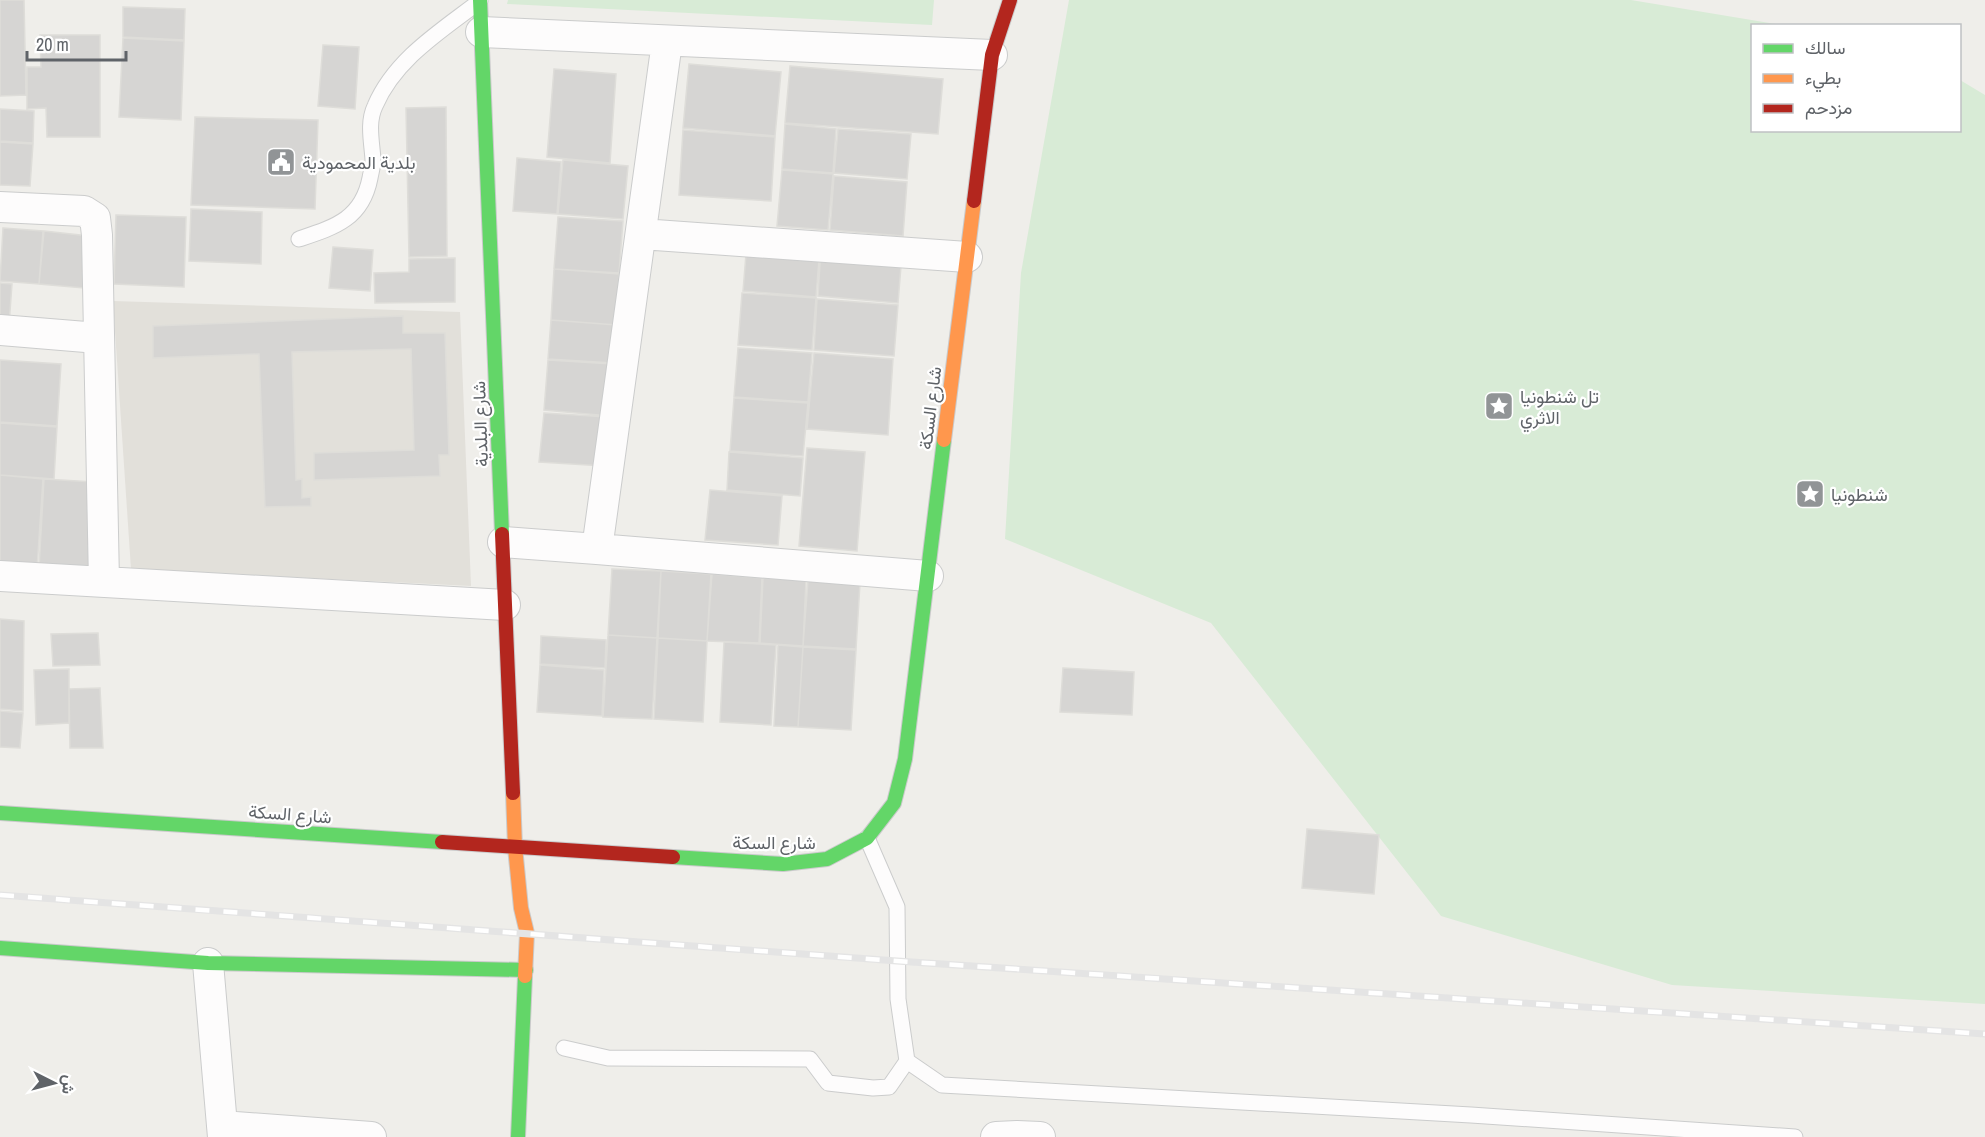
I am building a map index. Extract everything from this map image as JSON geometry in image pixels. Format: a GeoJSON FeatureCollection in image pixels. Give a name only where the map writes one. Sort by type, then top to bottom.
{"type":"FeatureCollection","features":[{"type":"Feature","properties":{"kind":"street","name":"شارع البلدية"},"geometry":{"type":"LineString","coordinates":[[480,0],[515,847],[521,908],[527,933],[518,1137]]}},
{"type":"Feature","properties":{"kind":"street","name":"شارع السكة"},"geometry":{"type":"LineString","coordinates":[[0,813],[783,864],[827,860],[867,838],[894,803],[905,759],[992,55],[1010,0]]}},
{"type":"Feature","properties":{"kind":"street"},"geometry":{"type":"LineString","coordinates":[[481,32],[992,55]]}},
{"type":"Feature","properties":{"kind":"street"},"geometry":{"type":"LineString","coordinates":[[597,549],[667,42]]}},
{"type":"Feature","properties":{"kind":"street"},"geometry":{"type":"LineString","coordinates":[[0,207],[84,211],[95,218],[104,582]]}},
{"type":"Feature","properties":{"kind":"street"},"geometry":{"type":"LineString","coordinates":[[641,234],[967,257]]}},
{"type":"Feature","properties":{"kind":"street"},"geometry":{"type":"LineString","coordinates":[[0,330],[98,338]]}},
{"type":"Feature","properties":{"kind":"street"},"geometry":{"type":"LineString","coordinates":[[503,542],[928,576]]}},
{"type":"Feature","properties":{"kind":"street"},"geometry":{"type":"LineString","coordinates":[[0,576],[505,605]]}},
{"type":"Feature","properties":{"kind":"street"},"geometry":{"type":"LineString","coordinates":[[0,948],[208,963],[526,970]]}},
{"type":"Feature","properties":{"kind":"street"},"geometry":{"type":"LineString","coordinates":[[208,963],[223,1131],[371,1137]]}},
{"type":"Feature","properties":{"kind":"street"},"geometry":{"type":"LineString","coordinates":[[996,1137],[1040,1137]]}},
{"type":"Feature","properties":{"kind":"lane"},"geometry":{"type":"LineString","coordinates":[[299,239],[331,228],[355,212],[367,194],[373,162],[370,137],[374,107],[393,75],[418,48],[480,0]]}},
{"type":"Feature","properties":{"kind":"lane"},"geometry":{"type":"LineString","coordinates":[[564,1048],[608,1058],[810,1059],[828,1083],[873,1088],[889,1087],[907,1061],[898,999],[897,908],[867,838]]}},
{"type":"Feature","properties":{"kind":"lane"},"geometry":{"type":"LineString","coordinates":[[907,1061],[942,1085],[1459,1114],[1795,1137]]}},
{"type":"Feature","properties":{"kind":"shaded area"},"geometry":{"type":"Polygon","coordinates":[[[113,301],[460,312],[471,586],[131,569],[113,301]]]}},
{"type":"Feature","properties":{"kind":"green space"},"geometry":{"type":"Polygon","coordinates":[[[508,0],[934,0],[932,25],[507,4],[508,0]]]}},
{"type":"Feature","properties":{"kind":"green space","name":"تل شنطونيا الاثري"},"geometry":{"type":"Polygon","coordinates":[[[1069,0],[1631,0],[1775,24],[1751,24],[1751,132],[1961,132],[1961,81],[1985,95],[1985,1004],[1672,985],[1441,916],[1211,623],[1005,539],[1021,273],[1069,0]]]}},
{"type":"Feature","properties":{"kind":"building"},"geometry":{"type":"Polygon","coordinates":[[[0,0],[24,0],[26,95],[0,96],[0,0]]]}},
{"type":"Feature","properties":{"kind":"building"},"geometry":{"type":"Polygon","coordinates":[[[123,7],[185,9],[184,40],[123,37],[123,7]]]}},
{"type":"Feature","properties":{"kind":"building"},"geometry":{"type":"Polygon","coordinates":[[[40,35],[100,35],[100,137],[47,137],[46,108],[27,109],[27,67],[41,67],[40,35]]]}},
{"type":"Feature","properties":{"kind":"building"},"geometry":{"type":"Polygon","coordinates":[[[123,38],[184,41],[181,120],[119,117],[123,38]]]}},
{"type":"Feature","properties":{"kind":"building"},"geometry":{"type":"Polygon","coordinates":[[[323,45],[359,47],[355,109],[318,106],[323,45]]]}},
{"type":"Feature","properties":{"kind":"building"},"geometry":{"type":"Polygon","coordinates":[[[689,64],[781,72],[775,136],[683,128],[689,64]]]}},
{"type":"Feature","properties":{"kind":"building"},"geometry":{"type":"Polygon","coordinates":[[[790,66],[943,79],[938,134],[785,123],[790,66]]]}},
{"type":"Feature","properties":{"kind":"building"},"geometry":{"type":"Polygon","coordinates":[[[554,69],[616,74],[610,163],[547,157],[554,69]]]}},
{"type":"Feature","properties":{"kind":"building"},"geometry":{"type":"Polygon","coordinates":[[[446,107],[447,256],[409,257],[406,108],[446,107]]]}},
{"type":"Feature","properties":{"kind":"building"},"geometry":{"type":"Polygon","coordinates":[[[0,109],[34,111],[33,143],[0,141],[0,109]]]}},
{"type":"Feature","properties":{"kind":"building"},"geometry":{"type":"Polygon","coordinates":[[[195,117],[318,120],[315,209],[191,205],[195,117]]]}},
{"type":"Feature","properties":{"kind":"building"},"geometry":{"type":"Polygon","coordinates":[[[785,124],[836,129],[833,173],[782,169],[785,124]]]}},
{"type":"Feature","properties":{"kind":"building"},"geometry":{"type":"Polygon","coordinates":[[[838,129],[911,134],[907,179],[834,173],[838,129]]]}},
{"type":"Feature","properties":{"kind":"building"},"geometry":{"type":"Polygon","coordinates":[[[683,130],[775,137],[771,201],[679,195],[683,130]]]}},
{"type":"Feature","properties":{"kind":"building"},"geometry":{"type":"Polygon","coordinates":[[[0,142],[33,144],[30,186],[0,185],[0,142]]]}},
{"type":"Feature","properties":{"kind":"building"},"geometry":{"type":"Polygon","coordinates":[[[517,158],[561,162],[557,214],[513,211],[517,158]]]}},
{"type":"Feature","properties":{"kind":"building"},"geometry":{"type":"Polygon","coordinates":[[[563,160],[628,166],[623,219],[558,214],[563,160]]]}},
{"type":"Feature","properties":{"kind":"building"},"geometry":{"type":"Polygon","coordinates":[[[782,170],[833,174],[828,230],[777,226],[782,170]]]}},
{"type":"Feature","properties":{"kind":"building"},"geometry":{"type":"Polygon","coordinates":[[[834,176],[907,182],[903,236],[830,230],[834,176]]]}},
{"type":"Feature","properties":{"kind":"building"},"geometry":{"type":"Polygon","coordinates":[[[191,209],[262,212],[261,264],[189,261],[191,209]]]}},
{"type":"Feature","properties":{"kind":"building"},"geometry":{"type":"Polygon","coordinates":[[[116,215],[186,217],[184,287],[114,284],[116,215]]]}},
{"type":"Feature","properties":{"kind":"building"},"geometry":{"type":"Polygon","coordinates":[[[558,217],[623,221],[619,273],[554,269],[558,217]]]}},
{"type":"Feature","properties":{"kind":"building"},"geometry":{"type":"Polygon","coordinates":[[[3,228],[43,231],[39,284],[0,281],[3,228]]]}},
{"type":"Feature","properties":{"kind":"building"},"geometry":{"type":"Polygon","coordinates":[[[44,231],[89,236],[84,288],[39,284],[44,231]]]}},
{"type":"Feature","properties":{"kind":"building"},"geometry":{"type":"Polygon","coordinates":[[[747,242],[820,248],[816,297],[743,291],[747,242]]]}},
{"type":"Feature","properties":{"kind":"building"},"geometry":{"type":"Polygon","coordinates":[[[333,247],[373,250],[370,291],[329,288],[333,247]]]}},
{"type":"Feature","properties":{"kind":"building"},"geometry":{"type":"Polygon","coordinates":[[[821,247],[902,254],[898,303],[818,296],[821,247]]]}},
{"type":"Feature","properties":{"kind":"building"},"geometry":{"type":"Polygon","coordinates":[[[455,258],[455,302],[375,303],[374,273],[409,272],[409,259],[455,258]]]}},
{"type":"Feature","properties":{"kind":"building"},"geometry":{"type":"Polygon","coordinates":[[[554,269],[619,274],[616,325],[551,320],[554,269]]]}},
{"type":"Feature","properties":{"kind":"building"},"geometry":{"type":"Polygon","coordinates":[[[0,283],[12,284],[9,325],[0,325],[0,283]]]}},
{"type":"Feature","properties":{"kind":"building"},"geometry":{"type":"Polygon","coordinates":[[[742,293],[816,298],[812,350],[738,345],[742,293]]]}},
{"type":"Feature","properties":{"kind":"building"},"geometry":{"type":"Polygon","coordinates":[[[817,299],[898,305],[894,356],[814,350],[817,299]]]}},
{"type":"Feature","properties":{"kind":"building"},"geometry":{"type":"Polygon","coordinates":[[[403,316],[403,333],[445,333],[449,455],[439,455],[440,476],[314,480],[314,453],[414,450],[411,349],[292,352],[296,480],[302,479],[302,498],[311,497],[311,506],[265,507],[259,354],[153,358],[153,326],[403,316]]]}},
{"type":"Feature","properties":{"kind":"building"},"geometry":{"type":"Polygon","coordinates":[[[551,320],[616,325],[613,363],[548,359],[551,320]]]}},
{"type":"Feature","properties":{"kind":"building"},"geometry":{"type":"Polygon","coordinates":[[[738,348],[812,353],[808,402],[734,397],[738,348]]]}},
{"type":"Feature","properties":{"kind":"building"},"geometry":{"type":"Polygon","coordinates":[[[814,353],[893,359],[888,435],[807,429],[814,353]]]}},
{"type":"Feature","properties":{"kind":"building"},"geometry":{"type":"Polygon","coordinates":[[[0,360],[61,364],[57,426],[0,422],[0,360]]]}},
{"type":"Feature","properties":{"kind":"building"},"geometry":{"type":"Polygon","coordinates":[[[548,360],[613,364],[609,416],[544,410],[548,360]]]}},
{"type":"Feature","properties":{"kind":"building"},"geometry":{"type":"Polygon","coordinates":[[[734,398],[808,403],[803,456],[730,451],[734,398]]]}},
{"type":"Feature","properties":{"kind":"building"},"geometry":{"type":"Polygon","coordinates":[[[544,413],[608,417],[604,466],[539,462],[544,413]]]}},
{"type":"Feature","properties":{"kind":"building"},"geometry":{"type":"Polygon","coordinates":[[[0,423],[57,427],[54,479],[0,475],[0,423]]]}},
{"type":"Feature","properties":{"kind":"building"},"geometry":{"type":"Polygon","coordinates":[[[807,448],[865,452],[857,551],[799,546],[807,448]]]}},
{"type":"Feature","properties":{"kind":"building"},"geometry":{"type":"Polygon","coordinates":[[[729,452],[803,458],[800,496],[727,490],[729,452]]]}},
{"type":"Feature","properties":{"kind":"building"},"geometry":{"type":"Polygon","coordinates":[[[0,475],[43,479],[37,569],[0,566],[0,475]]]}},
{"type":"Feature","properties":{"kind":"building"},"geometry":{"type":"Polygon","coordinates":[[[44,479],[94,482],[89,572],[39,568],[44,479]]]}},
{"type":"Feature","properties":{"kind":"building"},"geometry":{"type":"Polygon","coordinates":[[[710,490],[782,496],[778,545],[705,540],[710,490]]]}},
{"type":"Feature","properties":{"kind":"building"},"geometry":{"type":"Polygon","coordinates":[[[612,569],[661,571],[657,638],[608,635],[612,569]]]}},
{"type":"Feature","properties":{"kind":"building"},"geometry":{"type":"Polygon","coordinates":[[[661,571],[711,574],[707,641],[658,638],[661,571]]]}},
{"type":"Feature","properties":{"kind":"building"},"geometry":{"type":"Polygon","coordinates":[[[712,574],[762,578],[759,643],[707,641],[712,574]]]}},
{"type":"Feature","properties":{"kind":"building"},"geometry":{"type":"Polygon","coordinates":[[[763,578],[806,580],[803,646],[760,643],[763,578]]]}},
{"type":"Feature","properties":{"kind":"building"},"geometry":{"type":"Polygon","coordinates":[[[808,580],[860,583],[856,649],[803,646],[808,580]]]}},
{"type":"Feature","properties":{"kind":"building"},"geometry":{"type":"Polygon","coordinates":[[[0,619],[24,621],[23,711],[0,709],[0,619]]]}},
{"type":"Feature","properties":{"kind":"building"},"geometry":{"type":"Polygon","coordinates":[[[98,633],[100,665],[53,666],[51,634],[98,633]]]}},
{"type":"Feature","properties":{"kind":"building"},"geometry":{"type":"Polygon","coordinates":[[[608,635],[657,638],[652,719],[603,717],[608,635]]]}},
{"type":"Feature","properties":{"kind":"building"},"geometry":{"type":"Polygon","coordinates":[[[541,636],[606,640],[605,668],[540,664],[541,636]]]}},
{"type":"Feature","properties":{"kind":"building"},"geometry":{"type":"Polygon","coordinates":[[[658,638],[707,641],[703,722],[654,719],[658,638]]]}},
{"type":"Feature","properties":{"kind":"building"},"geometry":{"type":"Polygon","coordinates":[[[724,642],[776,645],[771,725],[720,722],[724,642]]]}},
{"type":"Feature","properties":{"kind":"building"},"geometry":{"type":"Polygon","coordinates":[[[778,645],[803,647],[798,727],[774,726],[778,645]]]}},
{"type":"Feature","properties":{"kind":"building"},"geometry":{"type":"Polygon","coordinates":[[[803,647],[856,650],[851,730],[798,727],[803,647]]]}},
{"type":"Feature","properties":{"kind":"building"},"geometry":{"type":"Polygon","coordinates":[[[540,665],[604,670],[602,716],[537,712],[540,665]]]}},
{"type":"Feature","properties":{"kind":"building"},"geometry":{"type":"Polygon","coordinates":[[[1063,668],[1134,672],[1132,715],[1060,712],[1063,668]]]}},
{"type":"Feature","properties":{"kind":"building"},"geometry":{"type":"Polygon","coordinates":[[[69,669],[69,723],[36,725],[34,670],[69,669]]]}},
{"type":"Feature","properties":{"kind":"building"},"geometry":{"type":"Polygon","coordinates":[[[100,688],[103,748],[70,748],[69,689],[100,688]]]}},
{"type":"Feature","properties":{"kind":"building"},"geometry":{"type":"Polygon","coordinates":[[[0,711],[23,713],[20,748],[0,747],[0,711]]]}},
{"type":"Feature","properties":{"kind":"building"},"geometry":{"type":"Polygon","coordinates":[[[1307,829],[1379,835],[1374,894],[1302,888],[1307,829]]]}},
{"type":"Feature","properties":{"kind":"railway"},"geometry":{"type":"LineString","coordinates":[[0,895],[897,961],[1985,1034]]}},
{"type":"Feature","properties":{"kind":"traffic: fast"},"geometry":{"type":"LineString","coordinates":[[480,0],[502,534]]}},
{"type":"Feature","properties":{"kind":"traffic: fast"},"geometry":{"type":"LineString","coordinates":[[673,857],[783,864],[827,859],[867,838],[894,803],[905,759],[944,440]]}},
{"type":"Feature","properties":{"kind":"traffic: fast"},"geometry":{"type":"LineString","coordinates":[[0,813],[442,842]]}},
{"type":"Feature","properties":{"kind":"traffic: fast"},"geometry":{"type":"LineString","coordinates":[[0,948],[208,963],[526,970]]}},
{"type":"Feature","properties":{"kind":"traffic: fast"},"geometry":{"type":"LineString","coordinates":[[518,1137],[525,976]]}},
{"type":"Feature","properties":{"kind":"traffic: slow"},"geometry":{"type":"LineString","coordinates":[[944,440],[974,201]]}},
{"type":"Feature","properties":{"kind":"traffic: slow"},"geometry":{"type":"LineString","coordinates":[[513,793],[521,908],[527,933],[525,976]]}},
{"type":"Feature","properties":{"kind":"traffic: jam"},"geometry":{"type":"LineString","coordinates":[[974,201],[992,55],[1010,0]]}},
{"type":"Feature","properties":{"kind":"traffic: jam"},"geometry":{"type":"LineString","coordinates":[[502,534],[513,793]]}},
{"type":"Feature","properties":{"kind":"traffic: jam"},"geometry":{"type":"LineString","coordinates":[[442,842],[673,857]]}},
{"type":"Feature","properties":{"kind":"place","name":"بلدية المحمودية"},"geometry":{"type":"Point","coordinates":[281,162]}},
{"type":"Feature","properties":{"kind":"place","name":"تل شنطونيا الاثري"},"geometry":{"type":"Point","coordinates":[1499,406]}},
{"type":"Feature","properties":{"kind":"place","name":"شنطونيا"},"geometry":{"type":"Point","coordinates":[1810,494]}}]}
